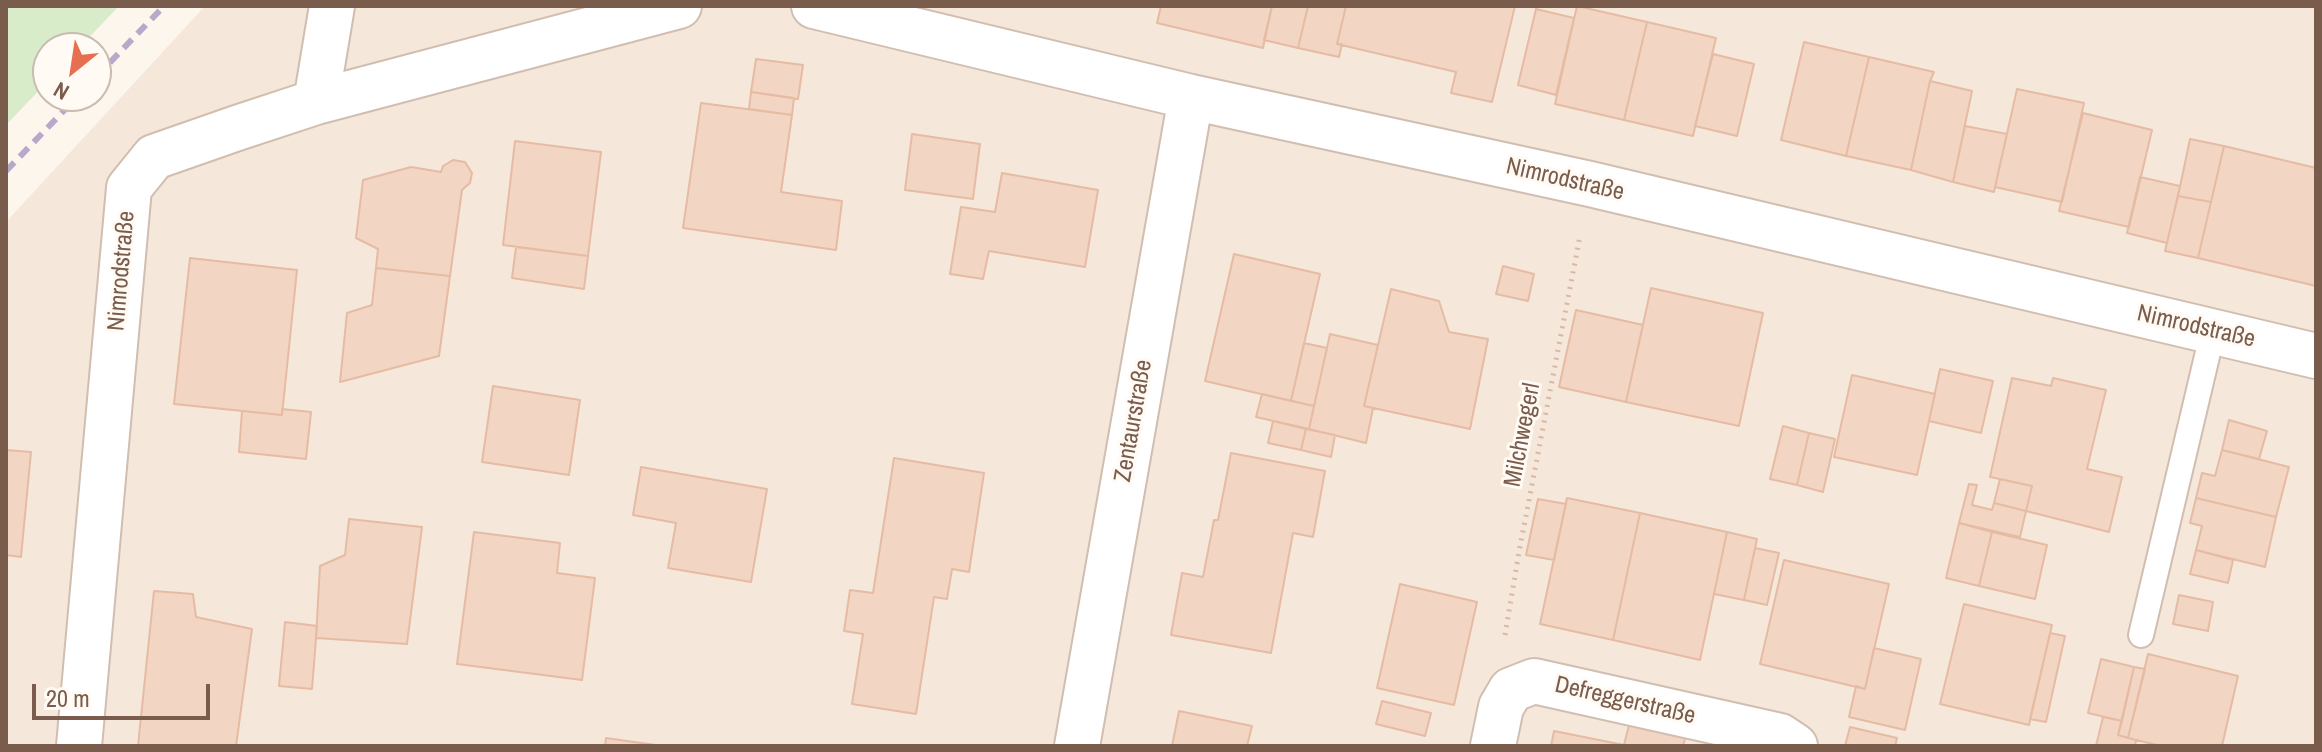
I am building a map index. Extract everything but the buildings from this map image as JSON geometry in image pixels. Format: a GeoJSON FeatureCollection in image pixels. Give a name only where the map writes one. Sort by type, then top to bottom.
{"type":"FeatureCollection","features":[{"type":"Feature","properties":{"kind":"street"},"geometry":{"type":"LineString","coordinates":[[316,102],[332,6]]}},
{"type":"Feature","properties":{"kind":"street","name":"Nimrodstraße"},"geometry":{"type":"LineString","coordinates":[[79,746],[129,188],[154,157],[316,102],[679,6]]}},
{"type":"Feature","properties":{"kind":"street","name":"Nimrodstraße"},"geometry":{"type":"LineString","coordinates":[[814,6],[1191,97],[1590,184],[2316,356]]}},
{"type":"Feature","properties":{"kind":"street","name":"Zentaurstraße"},"geometry":{"type":"LineString","coordinates":[[1077,746],[1191,97]]}},
{"type":"Feature","properties":{"kind":"street","name":"Defreggerstraße"},"geometry":{"type":"LineString","coordinates":[[1511,690],[1534,681],[1780,736],[1795,746]]}},
{"type":"Feature","properties":{"kind":"street"},"geometry":{"type":"LineString","coordinates":[[1493,746],[1501,707],[1511,690]]}},
{"type":"Feature","properties":{"kind":"lane"},"geometry":{"type":"LineString","coordinates":[[2141,635],[2213,331]]}},
{"type":"Feature","properties":{"kind":"path","name":"Milchwegerl"},"geometry":{"type":"LineString","coordinates":[[1511,690],[1499,673],[1519,552],[1590,184]]}},
{"type":"Feature","properties":{"kind":"shaded area"},"geometry":{"type":"Polygon","coordinates":[[[205,6],[2316,6],[2316,746],[6,746],[6,222],[107,112],[112,112],[112,107],[205,6]]]}},
{"type":"Feature","properties":{"kind":"green space"},"geometry":{"type":"Polygon","coordinates":[[[6,6],[119,6],[94,32],[32,32],[32,98],[6,125],[6,6]]]}},
{"type":"Feature","properties":{"kind":"railway"},"geometry":{"type":"LineString","coordinates":[[112,60],[164,6]]}},
{"type":"Feature","properties":{"kind":"railway"},"geometry":{"type":"LineString","coordinates":[[6,171],[63,112]]}}]}
